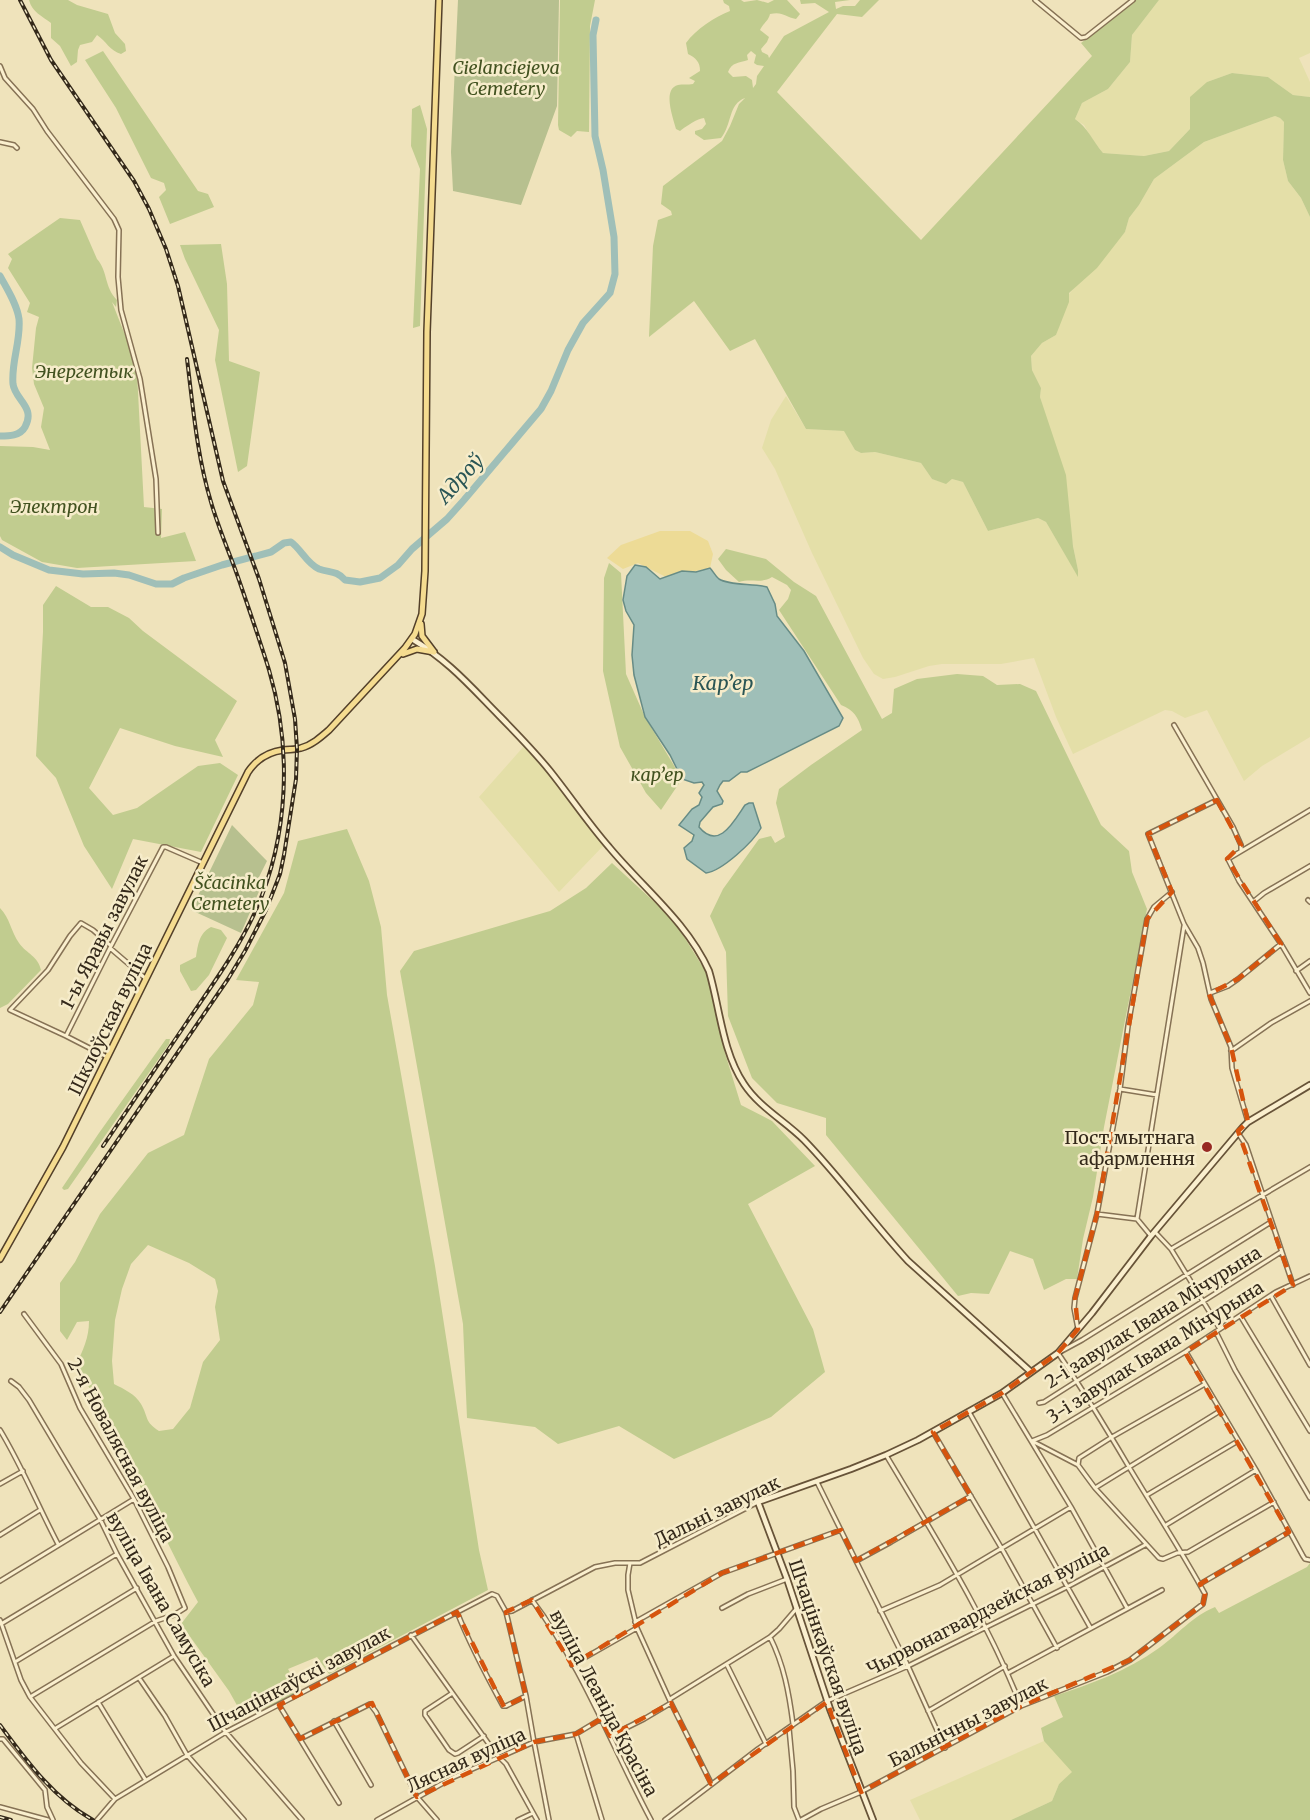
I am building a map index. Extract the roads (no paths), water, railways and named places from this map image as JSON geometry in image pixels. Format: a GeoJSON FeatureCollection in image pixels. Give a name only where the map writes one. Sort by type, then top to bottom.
{"type":"FeatureCollection","features":[{"type":"Feature","properties":{"kind":"main road"},"geometry":{"type":"LineString","coordinates":[[432,650],[421,633],[425,571],[427,310],[440,0]]}},
{"type":"Feature","properties":{"kind":"main road","name":"Шклоўская вуліца"},"geometry":{"type":"LineString","coordinates":[[0,1259],[63,1147],[251,767],[267,754],[302,748],[318,739],[337,722],[397,658],[413,637],[422,614]]}},
{"type":"Feature","properties":{"kind":"main road"},"geometry":{"type":"LineString","coordinates":[[397,658],[411,650],[432,650]]}},
{"type":"Feature","properties":{"kind":"street"},"geometry":{"type":"LineString","coordinates":[[1035,0],[1081,38],[1086,37],[1133,0]]}},
{"type":"Feature","properties":{"kind":"street"},"geometry":{"type":"LineString","coordinates":[[0,66],[5,78],[33,109],[114,219],[119,230],[118,277],[121,310],[140,379],[156,479],[158,533]]}},
{"type":"Feature","properties":{"kind":"street"},"geometry":{"type":"LineString","coordinates":[[0,142],[14,144],[17,148]]}},
{"type":"Feature","properties":{"kind":"street"},"geometry":{"type":"LineString","coordinates":[[413,637],[432,650],[461,677],[541,760],[605,843],[692,940],[709,971],[732,1061],[744,1084],[756,1099],[802,1138],[908,1261],[1031,1372]]}},
{"type":"Feature","properties":{"kind":"street"},"geometry":{"type":"LineString","coordinates":[[1174,725],[1233,827],[1241,850]]}},
{"type":"Feature","properties":{"kind":"street"},"geometry":{"type":"LineString","coordinates":[[1217,800],[1148,834],[1184,924],[1203,963],[1210,993],[1231,1050],[1232,1068],[1248,1122]]}},
{"type":"Feature","properties":{"kind":"street"},"geometry":{"type":"LineString","coordinates":[[1310,810],[1228,859],[1310,993]]}},
{"type":"Feature","properties":{"kind":"street","name":"1-ы Яравы завулак"},"geometry":{"type":"LineString","coordinates":[[66,1035],[163,847],[203,863]]}},
{"type":"Feature","properties":{"kind":"street"},"geometry":{"type":"LineString","coordinates":[[1253,902],[1310,866]]}},
{"type":"Feature","properties":{"kind":"street"},"geometry":{"type":"LineString","coordinates":[[1078,1329],[1074,1308],[1097,1214],[1147,919],[1154,907],[1172,892]]}},
{"type":"Feature","properties":{"kind":"street"},"geometry":{"type":"LineString","coordinates":[[107,1057],[66,1035],[10,1010],[48,970],[81,923],[93,930],[146,979]]}},
{"type":"Feature","properties":{"kind":"street"},"geometry":{"type":"LineString","coordinates":[[1137,1219],[1184,924]]}},
{"type":"Feature","properties":{"kind":"street"},"geometry":{"type":"LineString","coordinates":[[1183,934],[1190,933]]}},
{"type":"Feature","properties":{"kind":"street"},"geometry":{"type":"LineString","coordinates":[[1210,993],[1238,980],[1281,944]]}},
{"type":"Feature","properties":{"kind":"street"},"geometry":{"type":"LineString","coordinates":[[1296,971],[1310,961]]}},
{"type":"Feature","properties":{"kind":"street"},"geometry":{"type":"LineString","coordinates":[[1231,1050],[1271,1023],[1310,1001]]}},
{"type":"Feature","properties":{"kind":"street","name":"Дальні завулак"},"geometry":{"type":"LineString","coordinates":[[506,1612],[595,1568],[615,1563],[640,1563],[758,1502],[886,1455],[933,1432],[1002,1393],[1058,1353],[1153,1234],[1248,1122],[1310,1085]]}},
{"type":"Feature","properties":{"kind":"street"},"geometry":{"type":"LineString","coordinates":[[1120,1089],[1157,1095]]}},
{"type":"Feature","properties":{"kind":"street"},"geometry":{"type":"LineString","coordinates":[[1238,1133],[1246,1145],[1293,1285]]}},
{"type":"Feature","properties":{"kind":"street"},"geometry":{"type":"LineString","coordinates":[[1171,1249],[1310,1167]]}},
{"type":"Feature","properties":{"kind":"street"},"geometry":{"type":"LineString","coordinates":[[1097,1214],[1137,1219],[1171,1249],[1203,1301],[1235,1370],[1310,1498]]}},
{"type":"Feature","properties":{"kind":"street"},"geometry":{"type":"LineString","coordinates":[[1270,1222],[1058,1353],[1094,1407],[1200,1584],[1289,1532]]}},
{"type":"Feature","properties":{"kind":"street","name":"2-і завулак Івана Мічурына"},"geometry":{"type":"LineString","coordinates":[[1038,1403],[1044,1402],[1281,1252]]}},
{"type":"Feature","properties":{"kind":"street","name":"3-і завулак Івана Мічурына"},"geometry":{"type":"LineString","coordinates":[[1032,1441],[1047,1435],[1185,1352],[1271,1296],[1309,1278]]}},
{"type":"Feature","properties":{"kind":"street"},"geometry":{"type":"LineString","coordinates":[[1271,1296],[1310,1365]]}},
{"type":"Feature","properties":{"kind":"street","name":"2-я Новалясная вуліца"},"geometry":{"type":"LineString","coordinates":[[24,1314],[62,1364],[80,1408],[134,1499],[185,1605],[182,1611],[156,1621]]}},
{"type":"Feature","properties":{"kind":"street"},"geometry":{"type":"LineString","coordinates":[[1241,1316],[1310,1431]]}},
{"type":"Feature","properties":{"kind":"street"},"geometry":{"type":"LineString","coordinates":[[1185,1352],[1256,1470],[1305,1559],[1310,1560]]}},
{"type":"Feature","properties":{"kind":"street","name":"вуліца Івана Самусіка"},"geometry":{"type":"LineString","coordinates":[[11,1381],[20,1387],[29,1400],[100,1519],[174,1656],[226,1732],[302,1820]]}},
{"type":"Feature","properties":{"kind":"street"},"geometry":{"type":"LineString","coordinates":[[1078,1465],[1079,1458],[1204,1384]]}},
{"type":"Feature","properties":{"kind":"street"},"geometry":{"type":"LineString","coordinates":[[1002,1393],[1071,1507],[1127,1608]]}},
{"type":"Feature","properties":{"kind":"street"},"geometry":{"type":"LineString","coordinates":[[1095,1488],[1220,1411]]}},
{"type":"Feature","properties":{"kind":"street"},"geometry":{"type":"LineString","coordinates":[[969,1412],[1090,1627]]}},
{"type":"Feature","properties":{"kind":"street"},"geometry":{"type":"LineString","coordinates":[[0,1430],[23,1471],[58,1544]]}},
{"type":"Feature","properties":{"kind":"street"},"geometry":{"type":"LineString","coordinates":[[933,1432],[1057,1648]]}},
{"type":"Feature","properties":{"kind":"street"},"geometry":{"type":"LineString","coordinates":[[1032,1441],[1078,1465],[1095,1488],[1159,1558],[1188,1552],[1274,1502]]}},
{"type":"Feature","properties":{"kind":"street"},"geometry":{"type":"LineString","coordinates":[[1147,1495],[1238,1441]]}},
{"type":"Feature","properties":{"kind":"street"},"geometry":{"type":"LineString","coordinates":[[886,1455],[985,1627],[1005,1666],[1021,1706]]}},
{"type":"Feature","properties":{"kind":"street"},"geometry":{"type":"LineString","coordinates":[[1166,1525],[1256,1470]]}},
{"type":"Feature","properties":{"kind":"street"},"geometry":{"type":"LineString","coordinates":[[0,1484],[23,1471]]}},
{"type":"Feature","properties":{"kind":"street"},"geometry":{"type":"LineString","coordinates":[[817,1481],[908,1666],[945,1748]]}},
{"type":"Feature","properties":{"kind":"street"},"geometry":{"type":"LineString","coordinates":[[856,1561],[970,1496]]}},
{"type":"Feature","properties":{"kind":"street"},"geometry":{"type":"LineString","coordinates":[[0,1581],[134,1499]]}},
{"type":"Feature","properties":{"kind":"street","name":"Шчацінкаўская вуліца"},"geometry":{"type":"LineString","coordinates":[[758,1502],[787,1579],[827,1701],[873,1820]]}},
{"type":"Feature","properties":{"kind":"street"},"geometry":{"type":"LineString","coordinates":[[880,1611],[940,1585],[1071,1507]]}},
{"type":"Feature","properties":{"kind":"street"},"geometry":{"type":"LineString","coordinates":[[0,1535],[40,1510]]}},
{"type":"Feature","properties":{"kind":"street"},"geometry":{"type":"LineString","coordinates":[[635,1622],[722,1573],[841,1530]]}},
{"type":"Feature","properties":{"kind":"street","name":"Чырвонагвардзейская вуліца"},"geometry":{"type":"LineString","coordinates":[[665,1820],[827,1701],[908,1666],[1067,1587],[1145,1545]]}},
{"type":"Feature","properties":{"kind":"street"},"geometry":{"type":"LineString","coordinates":[[115,1799],[81,1763],[30,1697],[14,1662],[1,1622],[117,1554]]}},
{"type":"Feature","properties":{"kind":"street"},"geometry":{"type":"LineString","coordinates":[[630,1563],[628,1590],[637,1628],[711,1784]]}},
{"type":"Feature","properties":{"kind":"street"},"geometry":{"type":"LineString","coordinates":[[722,1608],[748,1594],[787,1579]]}},
{"type":"Feature","properties":{"kind":"street","name":"Бальнічны завулак"},"geometry":{"type":"LineString","coordinates":[[800,1820],[861,1792],[1021,1706],[1107,1672],[1130,1660],[1203,1604],[1205,1593],[1200,1584]]}},
{"type":"Feature","properties":{"kind":"street"},"geometry":{"type":"LineString","coordinates":[[14,1662],[137,1588]]}},
{"type":"Feature","properties":{"kind":"street"},"geometry":{"type":"LineString","coordinates":[[1008,1673],[1162,1590]]}},
{"type":"Feature","properties":{"kind":"street","name":"Шчацінкаўскі завулак"},"geometry":{"type":"LineString","coordinates":[[97,1820],[115,1799],[145,1779],[226,1732],[457,1611],[492,1594],[497,1596],[506,1612]]}},
{"type":"Feature","properties":{"kind":"street","name":"вуліца Леаніда Красіна"},"geometry":{"type":"LineString","coordinates":[[532,1600],[572,1665],[651,1820]]}},
{"type":"Feature","properties":{"kind":"street"},"geometry":{"type":"LineString","coordinates":[[610,1736],[644,1719],[770,1637],[797,1608]]}},
{"type":"Feature","properties":{"kind":"street"},"geometry":{"type":"LineString","coordinates":[[457,1611],[484,1672],[503,1706],[526,1696]]}},
{"type":"Feature","properties":{"kind":"street"},"geometry":{"type":"LineString","coordinates":[[506,1612],[526,1696],[549,1820]]}},
{"type":"Feature","properties":{"kind":"street"},"geometry":{"type":"LineString","coordinates":[[30,1697],[156,1621]]}},
{"type":"Feature","properties":{"kind":"street"},"geometry":{"type":"LineString","coordinates":[[572,1665],[637,1628]]}},
{"type":"Feature","properties":{"kind":"street"},"geometry":{"type":"LineString","coordinates":[[411,1635],[496,1754],[506,1764],[537,1820]]}},
{"type":"Feature","properties":{"kind":"street"},"geometry":{"type":"LineString","coordinates":[[770,1637],[783,1667],[793,1725]]}},
{"type":"Feature","properties":{"kind":"street"},"geometry":{"type":"LineString","coordinates":[[55,1729],[174,1656]]}},
{"type":"Feature","properties":{"kind":"street"},"geometry":{"type":"LineString","coordinates":[[727,1664],[766,1744]]}},
{"type":"Feature","properties":{"kind":"street"},"geometry":{"type":"LineString","coordinates":[[928,1711],[1005,1666]]}},
{"type":"Feature","properties":{"kind":"street"},"geometry":{"type":"LineString","coordinates":[[139,1678],[165,1716],[187,1755],[244,1820]]}},
{"type":"Feature","properties":{"kind":"street"},"geometry":{"type":"LineString","coordinates":[[452,1694],[425,1711],[425,1715],[449,1750],[454,1754],[458,1753],[484,1736]]}},
{"type":"Feature","properties":{"kind":"street"},"geometry":{"type":"LineString","coordinates":[[98,1702],[145,1779]]}},
{"type":"Feature","properties":{"kind":"street"},"geometry":{"type":"LineString","coordinates":[[300,1738],[370,1704],[417,1797],[437,1820]]}},
{"type":"Feature","properties":{"kind":"street"},"geometry":{"type":"LineString","coordinates":[[279,1705],[339,1803]]}},
{"type":"Feature","properties":{"kind":"street","name":"Лясная вуліца"},"geometry":{"type":"LineString","coordinates":[[377,1820],[454,1777],[534,1743],[576,1734],[601,1719]]}},
{"type":"Feature","properties":{"kind":"street"},"geometry":{"type":"LineString","coordinates":[[334,1721],[371,1785]]}},
{"type":"Feature","properties":{"kind":"street"},"geometry":{"type":"LineString","coordinates":[[789,1728],[795,1807],[800,1820]]}},
{"type":"Feature","properties":{"kind":"street"},"geometry":{"type":"LineString","coordinates":[[576,1734],[602,1820]]}},
{"type":"Feature","properties":{"kind":"street"},"geometry":{"type":"LineString","coordinates":[[0,1739],[3,1739],[45,1790],[47,1807],[53,1820]]}},
{"type":"Feature","properties":{"kind":"street"},"geometry":{"type":"LineString","coordinates":[[0,1807],[48,1820]]}},
{"type":"Feature","properties":{"kind":"street"},"geometry":{"type":"LineString","coordinates":[[518,1820],[533,1813]]}},
{"type":"Feature","properties":{"kind":"water","name":"Карʼер"},"geometry":{"type":"Polygon","coordinates":[[[635,565],[646,567],[660,579],[682,571],[696,572],[710,568],[718,578],[724,581],[767,587],[775,604],[777,616],[804,651],[843,718],[839,726],[747,772],[741,772],[729,781],[723,781],[717,791],[723,801],[722,804],[713,807],[700,822],[699,827],[706,834],[719,835],[731,825],[745,805],[753,803],[761,828],[736,855],[720,867],[706,873],[687,859],[684,848],[692,841],[694,835],[679,825],[692,809],[699,805],[702,797],[699,793],[704,785],[702,782],[694,783],[682,779],[670,755],[645,717],[634,675],[632,655],[634,625],[623,600],[627,576],[635,565]]]}},
{"type":"Feature","properties":{"kind":"waterway","name":"Адроў"},"geometry":{"type":"LineString","coordinates":[[0,547],[49,570],[83,574],[114,573],[129,575],[156,584],[172,584],[222,565],[271,552],[284,543],[291,542],[315,567],[336,573],[345,580],[360,582],[380,578],[398,565],[412,549],[447,519],[541,409],[583,323],[610,293],[615,274],[614,237],[595,136],[593,35],[596,20]]}},
{"type":"Feature","properties":{"kind":"waterway","name":"Адроў"},"geometry":{"type":"LineString","coordinates":[[0,276],[18,313],[19,335],[13,368],[13,384],[28,414],[25,427],[20,432],[11,436],[0,436]]}},
{"type":"Feature","properties":{"kind":"railway"},"geometry":{"type":"LineString","coordinates":[[0,1312],[245,951],[266,910],[280,874],[296,779],[297,749],[295,719],[285,663],[259,579],[223,481],[178,286],[166,249],[134,181],[51,60],[20,0]]}},
{"type":"Feature","properties":{"kind":"railway"},"geometry":{"type":"LineString","coordinates":[[103,1146],[241,939],[256,910],[267,881],[281,822],[284,760],[276,700],[262,648],[206,485],[196,431],[187,359]]}},
{"type":"Feature","properties":{"kind":"railway"},"geometry":{"type":"LineString","coordinates":[[0,1725],[30,1765],[53,1790],[93,1820]]}},
{"type":"Feature","properties":{"kind":"railway"},"geometry":{"type":"LineString","coordinates":[[0,1817],[11,1820]]}},
{"type":"Feature","properties":{"kind":"place","name":"Пост мытнага афармлення"},"geometry":{"type":"Point","coordinates":[1207,1147]}},
{"type":"Feature","properties":{"kind":"park label","name":"Cielanciejeva Cemetery"},"geometry":{"type":"Point","coordinates":[506,77]}},
{"type":"Feature","properties":{"kind":"park label","name":"Энергетык"},"geometry":{"type":"Point","coordinates":[84,371]}},
{"type":"Feature","properties":{"kind":"park label","name":"Электрон"},"geometry":{"type":"Point","coordinates":[54,506]}},
{"type":"Feature","properties":{"kind":"park label","name":"карʼер"},"geometry":{"type":"Point","coordinates":[657,774]}},
{"type":"Feature","properties":{"kind":"park label","name":"Ščacinka Cemetery"},"geometry":{"type":"Point","coordinates":[230,892]}}]}
